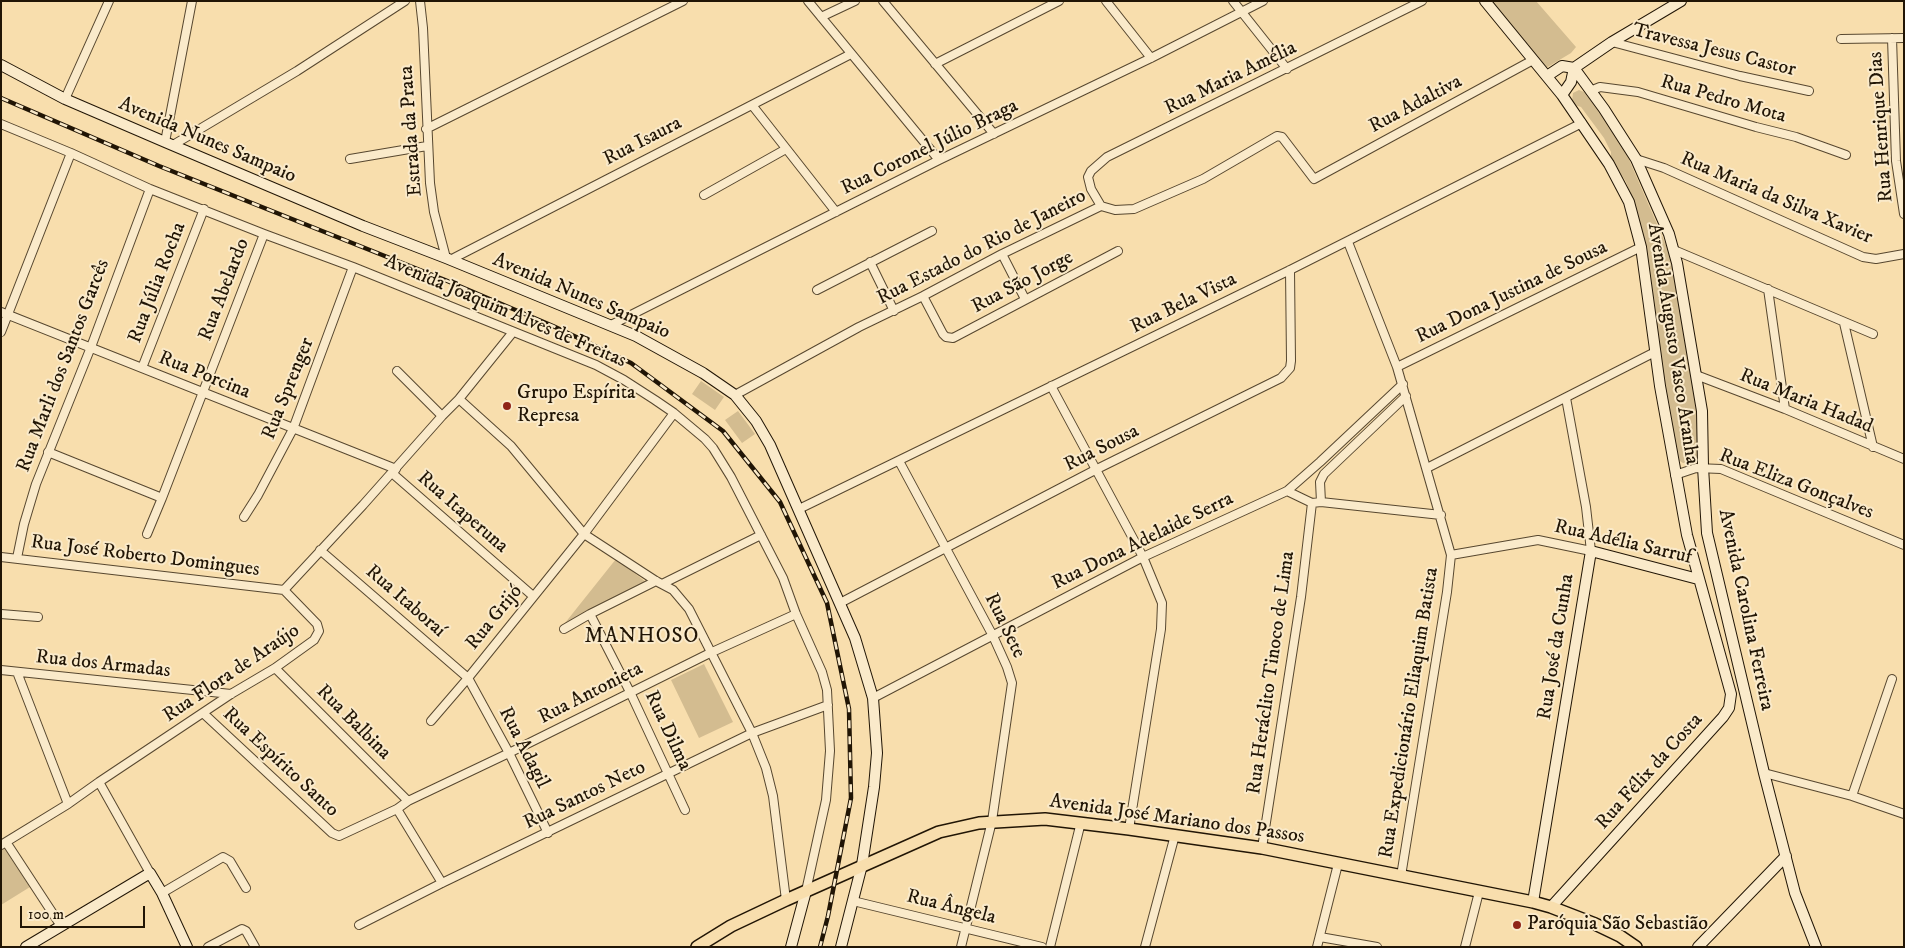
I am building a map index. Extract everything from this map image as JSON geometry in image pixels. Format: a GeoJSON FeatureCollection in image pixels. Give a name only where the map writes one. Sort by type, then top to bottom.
{"type":"FeatureCollection","features":[{"type":"Feature","properties":{"kind":"main road","name":"Avenida José Mariano dos Passos"},"geometry":{"type":"LineString","coordinates":[[697,947],[731,926],[806,890],[939,832],[964,825],[1045,819],[1129,828],[1262,848],[1533,902],[1595,924],[1620,936],[1636,947]]}},
{"type":"Feature","properties":{"kind":"street"},"geometry":{"type":"LineString","coordinates":[[64,99],[109,1]]}},
{"type":"Feature","properties":{"kind":"street"},"geometry":{"type":"LineString","coordinates":[[169,144],[297,70],[405,1]]}},
{"type":"Feature","properties":{"kind":"street","name":"Estrada da Prata"},"geometry":{"type":"LineString","coordinates":[[420,1],[423,28],[427,146],[434,212],[448,259]]}},
{"type":"Feature","properties":{"kind":"street"},"geometry":{"type":"LineString","coordinates":[[426,129],[683,1]]}},
{"type":"Feature","properties":{"kind":"street"},"geometry":{"type":"LineString","coordinates":[[808,1],[939,160]]}},
{"type":"Feature","properties":{"kind":"street"},"geometry":{"type":"LineString","coordinates":[[821,17],[855,1]]}},
{"type":"Feature","properties":{"kind":"street"},"geometry":{"type":"LineString","coordinates":[[883,1],[994,134]]}},
{"type":"Feature","properties":{"kind":"street"},"geometry":{"type":"LineString","coordinates":[[935,64],[1059,1]]}},
{"type":"Feature","properties":{"kind":"street"},"geometry":{"type":"LineString","coordinates":[[1106,1],[1151,58]]}},
{"type":"Feature","properties":{"kind":"street"},"geometry":{"type":"LineString","coordinates":[[1233,1],[1287,69]]}},
{"type":"Feature","properties":{"kind":"street","name":"Rua Coronel Júlio Braga"},"geometry":{"type":"LineString","coordinates":[[611,325],[939,160],[1151,58],[1263,1]]}},
{"type":"Feature","properties":{"kind":"street","name":"Rua Maria Amélia"},"geometry":{"type":"LineString","coordinates":[[1101,206],[1091,189],[1088,177],[1091,171],[1107,157],[1422,1]]}},
{"type":"Feature","properties":{"kind":"street","name":"Avenida Augusto Vasco Aranha"},"geometry":{"type":"LineString","coordinates":[[1485,1],[1562,95],[1622,186],[1635,222],[1641,247],[1675,475],[1687,535],[1718,645]]}},
{"type":"Feature","properties":{"kind":"street"},"geometry":{"type":"LineString","coordinates":[[1562,95],[1571,82],[1574,68],[1612,42],[1681,1]]}},
{"type":"Feature","properties":{"kind":"street"},"geometry":{"type":"LineString","coordinates":[[169,144],[193,3]]}},
{"type":"Feature","properties":{"kind":"street","name":"Rua Henrique Dias"},"geometry":{"type":"LineString","coordinates":[[1892,38],[1896,161],[1904,214]]}},
{"type":"Feature","properties":{"kind":"street"},"geometry":{"type":"LineString","coordinates":[[1841,39],[1904,38]]}},
{"type":"Feature","properties":{"kind":"street","name":"Travessa Jesus Castor"},"geometry":{"type":"LineString","coordinates":[[1612,42],[1740,76],[1809,91]]}},
{"type":"Feature","properties":{"kind":"street","name":"Rua Isaura"},"geometry":{"type":"LineString","coordinates":[[448,259],[851,54]]}},
{"type":"Feature","properties":{"kind":"street","name":"Rua Adaltiva"},"geometry":{"type":"LineString","coordinates":[[1314,179],[1533,60]]}},
{"type":"Feature","properties":{"kind":"street","name":"Avenida Nunes Sampaio"},"geometry":{"type":"LineString","coordinates":[[1,65],[64,99],[169,144],[363,226],[636,336],[703,373],[735,395],[756,421],[770,445],[855,638],[874,698],[877,736],[876,769],[862,865],[841,947]]}},
{"type":"Feature","properties":{"kind":"street"},"geometry":{"type":"LineString","coordinates":[[1547,76],[1562,66],[1574,68]]}},
{"type":"Feature","properties":{"kind":"street","name":"Avenida Carolina Ferreira"},"geometry":{"type":"LineString","coordinates":[[1574,68],[1636,159],[1674,250],[1702,411],[1703,467],[1708,533],[1764,773],[1800,909],[1816,947]]}},
{"type":"Feature","properties":{"kind":"street","name":"Rua Pedro Mota"},"geometry":{"type":"LineString","coordinates":[[1590,91],[1600,87],[1638,92],[1796,137],[1846,154]]}},
{"type":"Feature","properties":{"kind":"street"},"geometry":{"type":"LineString","coordinates":[[752,105],[836,212]]}},
{"type":"Feature","properties":{"kind":"street","name":"Rua Bela Vista"},"geometry":{"type":"LineString","coordinates":[[799,509],[1348,242],[1582,123]]}},
{"type":"Feature","properties":{"kind":"street","name":"Avenida Joaquim Alves de Freitas"},"geometry":{"type":"LineString","coordinates":[[1,124],[150,189],[264,234],[353,266],[596,365],[624,380],[674,413],[713,448],[731,477],[783,578],[796,614],[822,672],[828,705],[830,751],[826,800],[791,947]]}},
{"type":"Feature","properties":{"kind":"street","name":"Rua Estado do Rio de Janeiro"},"geometry":{"type":"LineString","coordinates":[[735,395],[859,327],[1101,206],[1115,210],[1134,208],[1170,194],[1203,179],[1277,136],[1282,137],[1314,179]]}},
{"type":"Feature","properties":{"kind":"street"},"geometry":{"type":"LineString","coordinates":[[350,159],[427,146]]}},
{"type":"Feature","properties":{"kind":"street"},"geometry":{"type":"LineString","coordinates":[[704,195],[786,149]]}},
{"type":"Feature","properties":{"kind":"street"},"geometry":{"type":"LineString","coordinates":[[1,332],[4,314],[71,153]]}},
{"type":"Feature","properties":{"kind":"street","name":"Rua Maria da Silva Xavier"},"geometry":{"type":"LineString","coordinates":[[1636,159],[1664,168],[1863,257],[1883,259],[1904,254]]}},
{"type":"Feature","properties":{"kind":"street","name":"Rua Marli dos Santos Garcês"},"geometry":{"type":"LineString","coordinates":[[17,558],[30,501],[91,347],[150,189]]}},
{"type":"Feature","properties":{"kind":"street","name":"Rua Júlia Rocha"},"geometry":{"type":"LineString","coordinates":[[142,368],[204,209]]}},
{"type":"Feature","properties":{"kind":"street"},"geometry":{"type":"LineString","coordinates":[[817,290],[932,231]]}},
{"type":"Feature","properties":{"kind":"street","name":"Rua Abelardo"},"geometry":{"type":"LineString","coordinates":[[147,534],[264,234]]}},
{"type":"Feature","properties":{"kind":"street","name":"Rua Expedicionário Eliaquim Batista"},"geometry":{"type":"LineString","coordinates":[[1348,242],[1398,367],[1451,556],[1447,592],[1401,876]]}},
{"type":"Feature","properties":{"kind":"street","name":"Rua Dona Justina de Sousa"},"geometry":{"type":"LineString","coordinates":[[1398,367],[1641,247]]}},
{"type":"Feature","properties":{"kind":"street"},"geometry":{"type":"LineString","coordinates":[[1674,250],[1768,289],[1844,324],[1873,334]]}},
{"type":"Feature","properties":{"kind":"street","name":"Rua São Jorge"},"geometry":{"type":"LineString","coordinates":[[923,296],[943,334],[949,338],[957,336],[1118,251]]}},
{"type":"Feature","properties":{"kind":"street"},"geometry":{"type":"LineString","coordinates":[[1002,254],[1025,299]]}},
{"type":"Feature","properties":{"kind":"street"},"geometry":{"type":"LineString","coordinates":[[870,262],[894,311]]}},
{"type":"Feature","properties":{"kind":"street","name":"Rua Sprenger"},"geometry":{"type":"LineString","coordinates":[[244,517],[258,495],[293,429],[353,266]]}},
{"type":"Feature","properties":{"kind":"street","name":"Rua Sousa"},"geometry":{"type":"LineString","coordinates":[[840,603],[1097,469],[1284,376],[1290,368],[1291,360],[1290,270]]}},
{"type":"Feature","properties":{"kind":"street"},"geometry":{"type":"LineString","coordinates":[[1768,289],[1785,409]]}},
{"type":"Feature","properties":{"kind":"street","name":"Rua Porcina"},"geometry":{"type":"LineString","coordinates":[[4,314],[91,347],[394,471]]}},
{"type":"Feature","properties":{"kind":"street"},"geometry":{"type":"LineString","coordinates":[[1844,324],[1872,447]]}},
{"type":"Feature","properties":{"kind":"street","name":"Rua Flora de Araújo"},"geometry":{"type":"LineString","coordinates":[[4,843],[68,804],[231,694],[275,668],[314,640],[318,631],[314,620],[284,590],[442,416],[460,399],[513,332]]}},
{"type":"Feature","properties":{"kind":"street"},"geometry":{"type":"LineString","coordinates":[[1427,468],[1656,352]]}},
{"type":"Feature","properties":{"kind":"street"},"geometry":{"type":"LineString","coordinates":[[397,371],[442,416]]}},
{"type":"Feature","properties":{"kind":"street","name":"Rua Maria Hadad"},"geometry":{"type":"LineString","coordinates":[[1696,375],[1785,409],[1904,459]]}},
{"type":"Feature","properties":{"kind":"street"},"geometry":{"type":"LineString","coordinates":[[1403,384],[1287,491],[1312,503],[1322,502],[1441,515]]}},
{"type":"Feature","properties":{"kind":"street"},"geometry":{"type":"LineString","coordinates":[[1052,386],[1143,557],[1162,603],[1162,621],[1129,828]]}},
{"type":"Feature","properties":{"kind":"street"},"geometry":{"type":"LineString","coordinates":[[1322,502],[1320,482],[1324,474],[1406,396]]}},
{"type":"Feature","properties":{"kind":"street","name":"Rua José da Cunha"},"geometry":{"type":"LineString","coordinates":[[1533,902],[1592,551],[1566,398]]}},
{"type":"Feature","properties":{"kind":"street"},"geometry":{"type":"LineString","coordinates":[[460,399],[511,446],[584,534],[679,596],[689,610],[760,752],[770,783],[786,900]]}},
{"type":"Feature","properties":{"kind":"street","name":"Rua Grijó"},"geometry":{"type":"LineString","coordinates":[[431,722],[584,534],[674,413]]}},
{"type":"Feature","properties":{"kind":"street"},"geometry":{"type":"LineString","coordinates":[[48,452],[162,498]]}},
{"type":"Feature","properties":{"kind":"street","name":"Rua Sete"},"geometry":{"type":"LineString","coordinates":[[899,461],[992,636],[1009,672],[1012,688],[992,822],[961,947]]}},
{"type":"Feature","properties":{"kind":"street","name":"Rua Eliza Gonçalves"},"geometry":{"type":"LineString","coordinates":[[1675,475],[1703,467],[1721,469],[1904,545]]}},
{"type":"Feature","properties":{"kind":"street","name":"Rua Itaperuna"},"geometry":{"type":"LineString","coordinates":[[394,471],[533,596]]}},
{"type":"Feature","properties":{"kind":"street","name":"Rua Dona Adelaide Serra"},"geometry":{"type":"LineString","coordinates":[[874,698],[1143,557],[1287,491]]}},
{"type":"Feature","properties":{"kind":"street","name":"Rua Heráclito Tinoco de Lima"},"geometry":{"type":"LineString","coordinates":[[1262,848],[1298,615],[1312,503]]}},
{"type":"Feature","properties":{"kind":"street"},"geometry":{"type":"LineString","coordinates":[[564,629],[590,614],[760,535]]}},
{"type":"Feature","properties":{"kind":"street","name":"Rua Adélia Sarruf"},"geometry":{"type":"LineString","coordinates":[[1451,556],[1538,540],[1592,551],[1698,579]]}},
{"type":"Feature","properties":{"kind":"street","name":"Rua Itaboraí"},"geometry":{"type":"LineString","coordinates":[[320,550],[468,678]]}},
{"type":"Feature","properties":{"kind":"street","name":"Rua José Roberto Domingues"},"geometry":{"type":"LineString","coordinates":[[1,556],[284,590]]}},
{"type":"Feature","properties":{"kind":"street"},"geometry":{"type":"LineString","coordinates":[[1,614],[38,618]]}},
{"type":"Feature","properties":{"kind":"street","name":"Rua Dilma"},"geometry":{"type":"LineString","coordinates":[[590,614],[630,692],[685,810]]}},
{"type":"Feature","properties":{"kind":"street","name":"Rua Antonieta"},"geometry":{"type":"LineString","coordinates":[[408,801],[510,753],[710,653],[796,614]]}},
{"type":"Feature","properties":{"kind":"street"},"geometry":{"type":"LineString","coordinates":[[1718,645],[1732,636]]}},
{"type":"Feature","properties":{"kind":"street","name":"Rua Félix da Costa"},"geometry":{"type":"LineString","coordinates":[[1551,907],[1723,718],[1729,708],[1731,694],[1718,645]]}},
{"type":"Feature","properties":{"kind":"street","name":"Rua Balbina"},"geometry":{"type":"LineString","coordinates":[[275,668],[408,801]]}},
{"type":"Feature","properties":{"kind":"street","name":"Rua dos Armadas"},"geometry":{"type":"LineString","coordinates":[[1,670],[231,694]]}},
{"type":"Feature","properties":{"kind":"street"},"geometry":{"type":"LineString","coordinates":[[17,672],[68,804]]}},
{"type":"Feature","properties":{"kind":"street","name":"Rua Adagil"},"geometry":{"type":"LineString","coordinates":[[468,678],[510,753],[548,833]]}},
{"type":"Feature","properties":{"kind":"street"},"geometry":{"type":"LineString","coordinates":[[1852,796],[1892,679]]}},
{"type":"Feature","properties":{"kind":"street","name":"Rua Santos Neto"},"geometry":{"type":"LineString","coordinates":[[360,925],[442,883],[752,733],[828,705]]}},
{"type":"Feature","properties":{"kind":"street","name":"Rua Espírito Santo"},"geometry":{"type":"LineString","coordinates":[[203,713],[332,834],[342,835],[363,823],[397,809],[408,801]]}},
{"type":"Feature","properties":{"kind":"street"},"geometry":{"type":"LineString","coordinates":[[1764,773],[1852,796],[1904,814]]}},
{"type":"Feature","properties":{"kind":"street"},"geometry":{"type":"LineString","coordinates":[[99,782],[162,893],[187,947]]}},
{"type":"Feature","properties":{"kind":"street"},"geometry":{"type":"LineString","coordinates":[[397,809],[442,883]]}},
{"type":"Feature","properties":{"kind":"street"},"geometry":{"type":"LineString","coordinates":[[1050,947],[1082,822]]}},
{"type":"Feature","properties":{"kind":"street"},"geometry":{"type":"LineString","coordinates":[[1145,947],[1175,835]]}},
{"type":"Feature","properties":{"kind":"street"},"geometry":{"type":"LineString","coordinates":[[4,843],[62,926]]}},
{"type":"Feature","properties":{"kind":"street"},"geometry":{"type":"LineString","coordinates":[[1698,947],[1786,856]]}},
{"type":"Feature","properties":{"kind":"street"},"geometry":{"type":"LineString","coordinates":[[162,893],[223,857],[230,861],[246,888]]}},
{"type":"Feature","properties":{"kind":"street"},"geometry":{"type":"LineString","coordinates":[[1317,947],[1338,864]]}},
{"type":"Feature","properties":{"kind":"street"},"geometry":{"type":"LineString","coordinates":[[26,947],[150,873]]}},
{"type":"Feature","properties":{"kind":"street"},"geometry":{"type":"LineString","coordinates":[[1465,947],[1479,892]]}},
{"type":"Feature","properties":{"kind":"street","name":"Rua Ângela"},"geometry":{"type":"LineString","coordinates":[[853,901],[1042,947]]}},
{"type":"Feature","properties":{"kind":"street"},"geometry":{"type":"LineString","coordinates":[[208,947],[242,929],[246,931],[255,947]]}},
{"type":"Feature","properties":{"kind":"street"},"geometry":{"type":"LineString","coordinates":[[1320,937],[1377,947]]}},
{"type":"Feature","properties":{"kind":"shaded area"},"geometry":{"type":"Polygon","coordinates":[[[1490,1],[1536,1],[1576,47],[1571,53],[1546,68],[1490,1]]]}},
{"type":"Feature","properties":{"kind":"shaded area"},"geometry":{"type":"Polygon","coordinates":[[[1579,90],[1584,92],[1603,115],[1627,155],[1674,267],[1698,419],[1699,454],[1696,460],[1690,463],[1683,463],[1677,459],[1635,205],[1626,182],[1611,158],[1611,152],[1604,138],[1581,107],[1575,105],[1572,101],[1573,93],[1579,90]]]}},
{"type":"Feature","properties":{"kind":"shaded area"},"geometry":{"type":"Polygon","coordinates":[[[701,381],[724,397],[715,410],[692,394],[701,381]]]}},
{"type":"Feature","properties":{"kind":"shaded area"},"geometry":{"type":"Polygon","coordinates":[[[738,411],[755,434],[742,443],[725,420],[738,411]]]}},
{"type":"Feature","properties":{"kind":"shaded area"},"geometry":{"type":"Polygon","coordinates":[[[616,559],[646,582],[561,628],[616,559]]]}},
{"type":"Feature","properties":{"kind":"shaded area"},"geometry":{"type":"Polygon","coordinates":[[[704,664],[733,722],[699,738],[671,680],[704,664]]]}},
{"type":"Feature","properties":{"kind":"shaded area"},"geometry":{"type":"Polygon","coordinates":[[[4,848],[30,887],[1,905],[1,850],[4,848]]]}},
{"type":"Feature","properties":{"kind":"railway"},"geometry":{"type":"LineString","coordinates":[[1,98],[159,166],[445,280],[553,326],[631,363],[723,431],[780,502],[827,603],[849,709],[851,798],[828,916],[820,947]]}},
{"type":"Feature","properties":{"kind":"place","name":"Grupo Espírita Represa"},"geometry":{"type":"Point","coordinates":[507,406]}},
{"type":"Feature","properties":{"kind":"place","name":"Paróquia São Sebastião"},"geometry":{"type":"Point","coordinates":[1517,925]}},
{"type":"Feature","properties":{"kind":"district","name":"MANHOSO"},"geometry":{"type":"Point","coordinates":[642,638]}}]}
